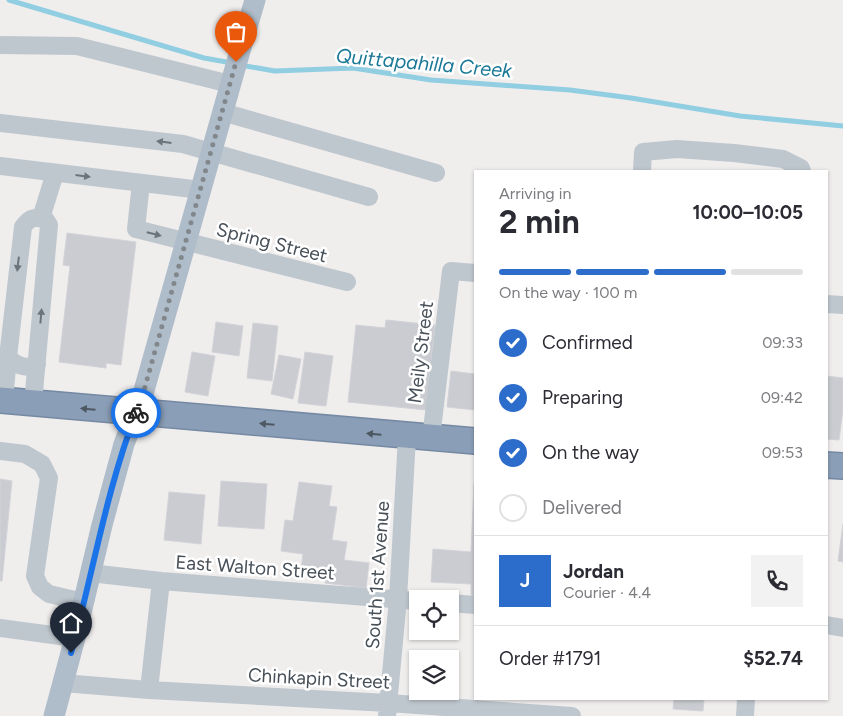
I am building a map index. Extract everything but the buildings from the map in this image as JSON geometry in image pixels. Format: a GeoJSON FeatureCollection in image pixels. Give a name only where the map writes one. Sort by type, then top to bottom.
{"type":"FeatureCollection","features":[{"type":"Feature","properties":{"kind":"highway"},"geometry":{"type":"LineString","coordinates":[[2,401],[474,441]]}},
{"type":"Feature","properties":{"kind":"highway"},"geometry":{"type":"LineString","coordinates":[[828,465],[843,466]]}},
{"type":"Feature","properties":{"kind":"main road"},"geometry":{"type":"LineString","coordinates":[[54,716],[124,444],[143,394],[222,112],[256,0]]}},
{"type":"Feature","properties":{"kind":"street"},"geometry":{"type":"LineString","coordinates":[[0,45],[76,46],[232,79]]}},
{"type":"Feature","properties":{"kind":"street"},"geometry":{"type":"LineString","coordinates":[[222,112],[436,173]]}},
{"type":"Feature","properties":{"kind":"street"},"geometry":{"type":"LineString","coordinates":[[0,123],[183,144],[370,197]]}},
{"type":"Feature","properties":{"kind":"street"},"geometry":{"type":"LineString","coordinates":[[642,170],[643,152],[677,149],[783,159],[802,170]]}},
{"type":"Feature","properties":{"kind":"street"},"geometry":{"type":"LineString","coordinates":[[0,166],[201,190]]}},
{"type":"Feature","properties":{"kind":"street"},"geometry":{"type":"LineString","coordinates":[[42,218],[55,172]]}},
{"type":"Feature","properties":{"kind":"street","name":"Spring Street"},"geometry":{"type":"LineString","coordinates":[[141,182],[136,229],[347,282]]}},
{"type":"Feature","properties":{"kind":"street"},"geometry":{"type":"LineString","coordinates":[[2,401],[23,227],[28,219],[35,217],[46,219],[50,225],[33,403]]}},
{"type":"Feature","properties":{"kind":"street","name":"Meily Street"},"geometry":{"type":"LineString","coordinates":[[419,437],[451,271],[474,273]]}},
{"type":"Feature","properties":{"kind":"street"},"geometry":{"type":"LineString","coordinates":[[828,304],[843,305]]}},
{"type":"Feature","properties":{"kind":"street"},"geometry":{"type":"LineString","coordinates":[[8,357],[13,363],[22,366],[33,367],[37,364]]}},
{"type":"Feature","properties":{"kind":"street","name":"South 1st Avenue"},"geometry":{"type":"LineString","coordinates":[[388,710],[398,599],[419,437]]}},
{"type":"Feature","properties":{"kind":"street"},"geometry":{"type":"LineString","coordinates":[[0,451],[25,454],[42,464],[49,478],[36,576],[40,587],[49,594],[84,602]]}},
{"type":"Feature","properties":{"kind":"street","name":"East Walton Street"},"geometry":{"type":"LineString","coordinates":[[90,573],[161,581],[409,600]]}},
{"type":"Feature","properties":{"kind":"street"},"geometry":{"type":"LineString","coordinates":[[149,690],[161,581]]}},
{"type":"Feature","properties":{"kind":"street"},"geometry":{"type":"LineString","coordinates":[[459,603],[474,604]]}},
{"type":"Feature","properties":{"kind":"street"},"geometry":{"type":"LineString","coordinates":[[828,625],[843,628]]}},
{"type":"Feature","properties":{"kind":"street"},"geometry":{"type":"LineString","coordinates":[[0,628],[75,638]]}},
{"type":"Feature","properties":{"kind":"street","name":"Chinkapin Street"},"geometry":{"type":"LineString","coordinates":[[63,683],[388,710],[572,716]]}},
{"type":"Feature","properties":{"kind":"street"},"geometry":{"type":"LineString","coordinates":[[745,716],[746,700]]}},
{"type":"Feature","properties":{"kind":"waterway","name":"Quittapahilla Creek"},"geometry":{"type":"LineString","coordinates":[[9,0],[204,58],[232,63]]}},
{"type":"Feature","properties":{"kind":"waterway","name":"Quittapahilla Creek"},"geometry":{"type":"LineString","coordinates":[[240,65],[275,71],[353,68],[431,80],[570,90],[740,116],[843,126]]}},
{"type":"Feature","properties":{"kind":"way so far"},"geometry":{"type":"LineString","coordinates":[[136,413],[143,394],[236,62]]}},
{"type":"Feature","properties":{"kind":"route"},"geometry":{"type":"LineString","coordinates":[[71,653],[102,525],[124,444],[136,413]]}}]}
